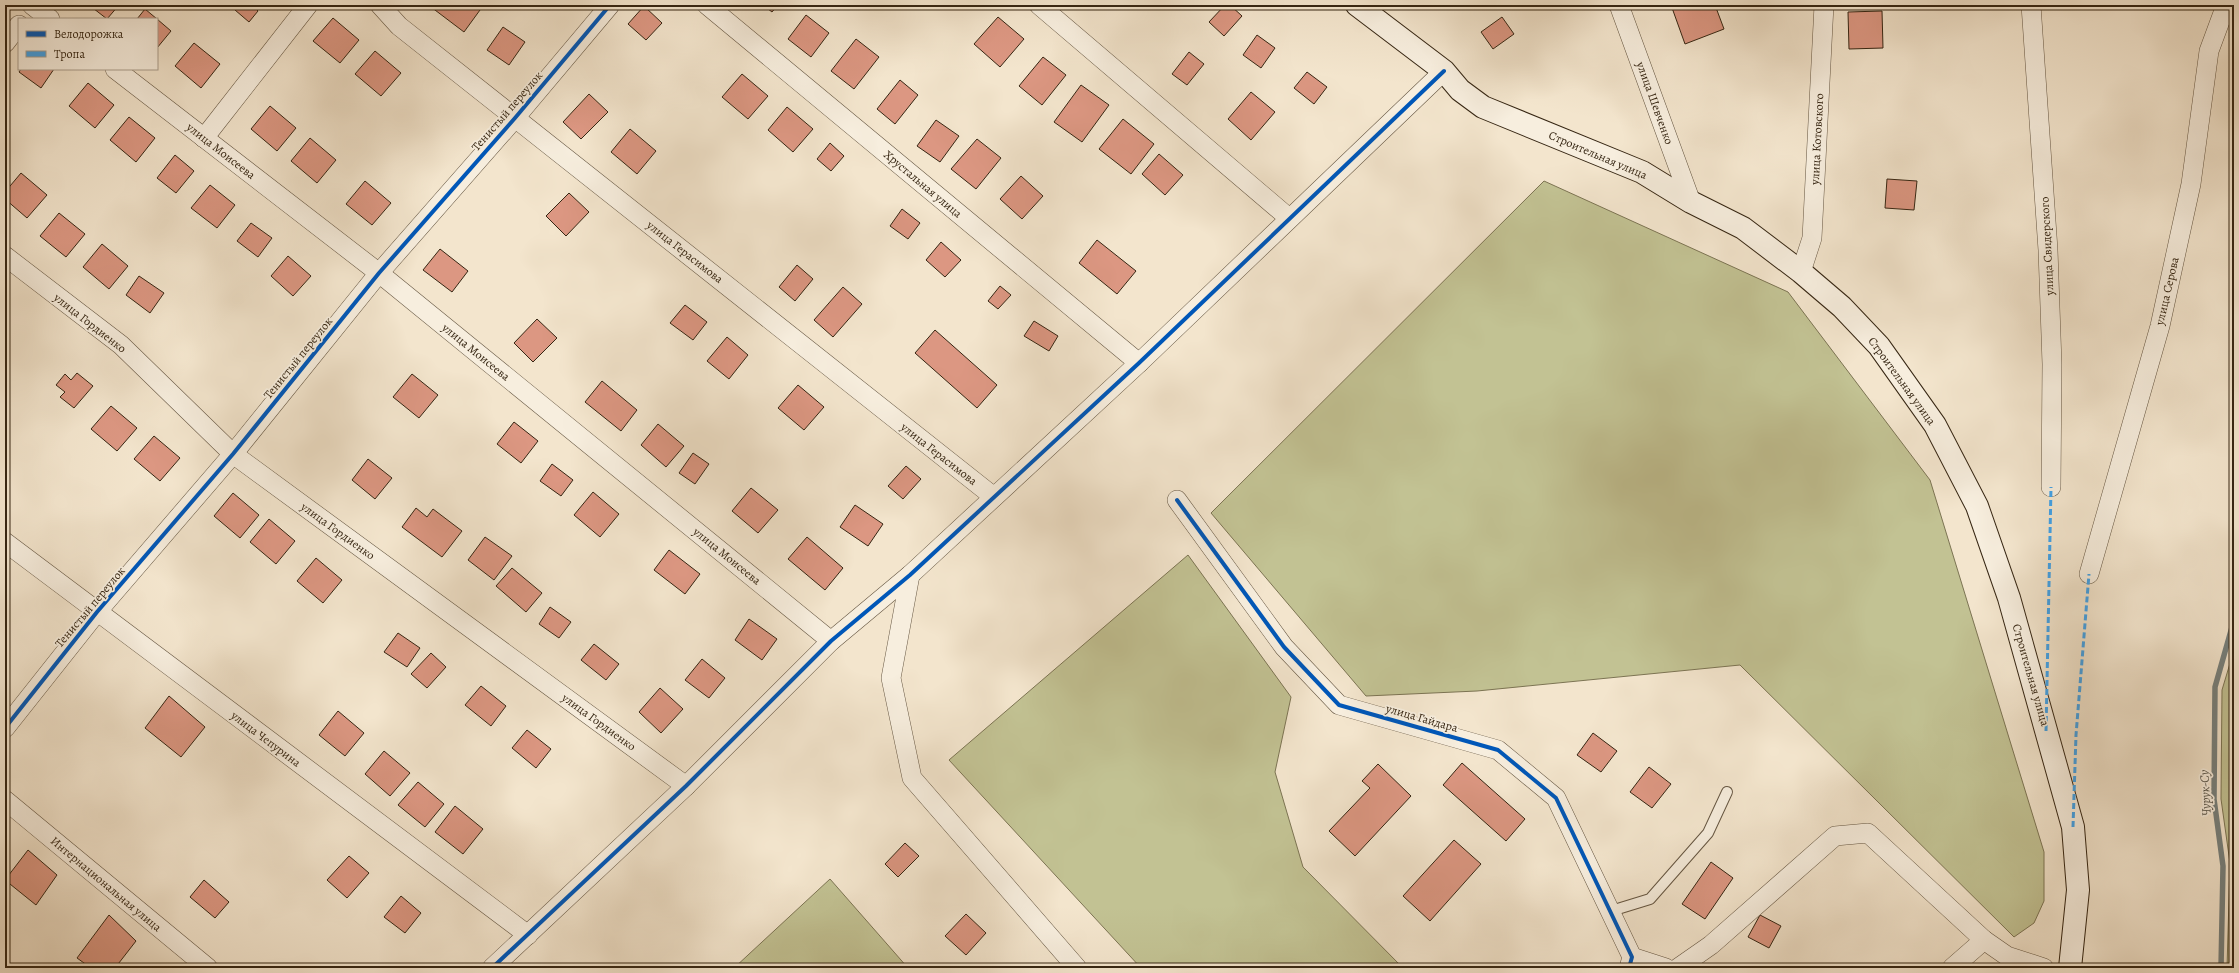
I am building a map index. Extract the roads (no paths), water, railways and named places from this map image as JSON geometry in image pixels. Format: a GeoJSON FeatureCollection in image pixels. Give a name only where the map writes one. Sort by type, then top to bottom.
{"type":"FeatureCollection","features":[{"type":"Feature","properties":{"kind":"main road","name":"Строительная улица"},"geometry":{"type":"LineString","coordinates":[[1370,9],[1444,72],[1460,90],[1483,107],[1642,172],[1691,202],[1743,228],[1801,272],[1842,308],[1879,346],[1935,425],[1977,506],[2009,598],[2073,827],[2078,890],[2070,968]]}},
{"type":"Feature","properties":{"kind":"street"},"geometry":{"type":"LineString","coordinates":[[204,138],[308,5]]}},
{"type":"Feature","properties":{"kind":"street","name":"улица Герасимова"},"geometry":{"type":"LineString","coordinates":[[380,5],[399,26],[994,497]]}},
{"type":"Feature","properties":{"kind":"street","name":"Тенистый переулок"},"geometry":{"type":"LineString","coordinates":[[5,728],[97,612],[234,454],[379,273],[515,118],[610,5]]}},
{"type":"Feature","properties":{"kind":"street","name":"Хрустальная улица"},"geometry":{"type":"LineString","coordinates":[[707,5],[1139,363]]}},
{"type":"Feature","properties":{"kind":"street"},"geometry":{"type":"LineString","coordinates":[[1039,5],[1289,218]]}},
{"type":"Feature","properties":{"kind":"street","name":"улица Шевченко"},"geometry":{"type":"LineString","coordinates":[[1619,5],[1691,202]]}},
{"type":"Feature","properties":{"kind":"street","name":"улица Котовского"},"geometry":{"type":"LineString","coordinates":[[1801,272],[1812,238],[1824,5]]}},
{"type":"Feature","properties":{"kind":"street","name":"улица Свидерского"},"geometry":{"type":"LineString","coordinates":[[2031,5],[2048,250],[2052,364],[2051,487]]}},
{"type":"Feature","properties":{"kind":"street","name":"улица Серова"},"geometry":{"type":"LineString","coordinates":[[2089,574],[2160,326],[2191,184],[2209,51],[2226,5]]}},
{"type":"Feature","properties":{"kind":"street"},"geometry":{"type":"LineString","coordinates":[[31,9],[48,18]]}},
{"type":"Feature","properties":{"kind":"street"},"geometry":{"type":"LineString","coordinates":[[5,43],[18,26]]}},
{"type":"Feature","properties":{"kind":"street","name":"улица Моисеева"},"geometry":{"type":"LineString","coordinates":[[116,70],[379,273],[831,641]]}},
{"type":"Feature","properties":{"kind":"street"},"geometry":{"type":"LineString","coordinates":[[492,968],[509,961],[528,935],[686,786],[831,641],[910,575],[1139,363],[1289,218],[1444,72]]}},
{"type":"Feature","properties":{"kind":"street","name":"улица Гордиенко"},"geometry":{"type":"LineString","coordinates":[[5,256],[121,345],[234,454],[686,786]]}},
{"type":"Feature","properties":{"kind":"street","name":"улица Гайдара"},"geometry":{"type":"LineString","coordinates":[[1177,500],[1284,647],[1339,705],[1498,750],[1556,798],[1611,911],[1630,963]]}},
{"type":"Feature","properties":{"kind":"street","name":"улица Чепурина"},"geometry":{"type":"LineString","coordinates":[[5,542],[528,935]]}},
{"type":"Feature","properties":{"kind":"street"},"geometry":{"type":"LineString","coordinates":[[910,575],[891,678],[912,778],[1077,968]]}},
{"type":"Feature","properties":{"kind":"street","name":"Интернациональная улица"},"geometry":{"type":"LineString","coordinates":[[5,800],[208,968]]}},
{"type":"Feature","properties":{"kind":"street"},"geometry":{"type":"LineString","coordinates":[[1678,968],[1711,945],[1835,836],[1868,833],[1984,940],[2007,956],[2044,968]]}},
{"type":"Feature","properties":{"kind":"street"},"geometry":{"type":"LineString","coordinates":[[1952,968],[1984,940]]}},
{"type":"Feature","properties":{"kind":"street"},"geometry":{"type":"LineString","coordinates":[[1630,963],[1666,968]]}},
{"type":"Feature","properties":{"kind":"lane"},"geometry":{"type":"LineString","coordinates":[[1611,911],[1650,899],[1708,832],[1727,792]]}},
{"type":"Feature","properties":{"kind":"waterway","name":"Чурук-Су"},"geometry":{"type":"LineString","coordinates":[[2221,968],[2223,866],[2214,799],[2215,687],[2234,620]]}}]}
